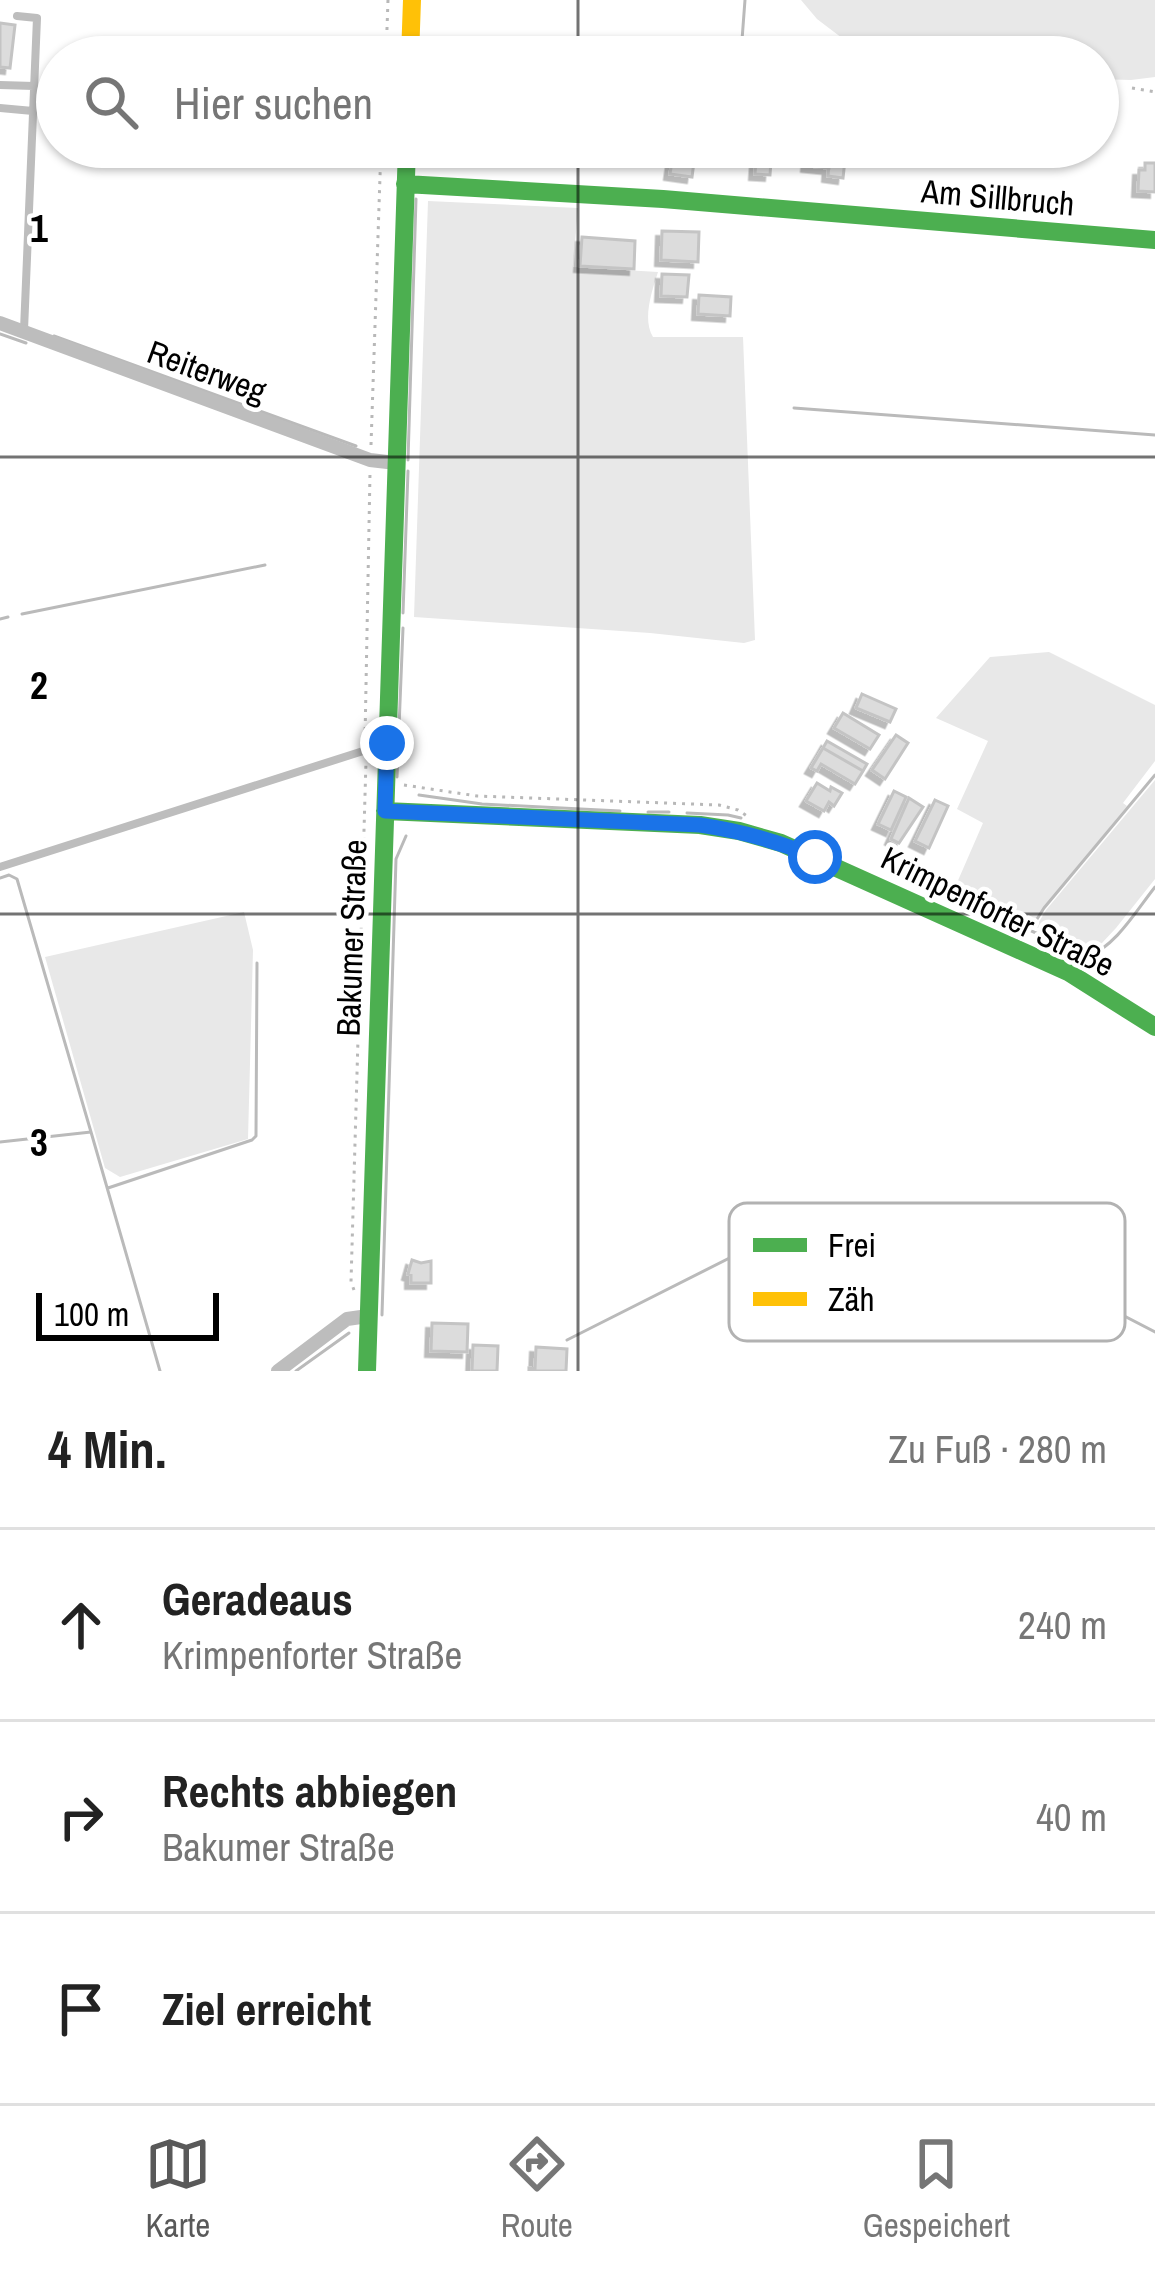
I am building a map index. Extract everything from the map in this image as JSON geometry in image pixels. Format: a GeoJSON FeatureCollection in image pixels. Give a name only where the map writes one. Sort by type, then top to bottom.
{"type":"FeatureCollection","features":[{"type":"Feature","properties":{"kind":"street"},"geometry":{"type":"LineString","coordinates":[[411,36],[412,0]]}},
{"type":"Feature","properties":{"kind":"street","name":"Bakumer Straße"},"geometry":{"type":"LineString","coordinates":[[367,1371],[363,1316],[406,168]]}},
{"type":"Feature","properties":{"kind":"street","name":"Am Sillbruch"},"geometry":{"type":"LineString","coordinates":[[406,184],[663,199],[1155,240]]}},
{"type":"Feature","properties":{"kind":"street","name":"Reiterweg"},"geometry":{"type":"LineString","coordinates":[[0,323],[370,460],[396,463]]}},
{"type":"Feature","properties":{"kind":"street","name":"Krimpenforter Straße"},"geometry":{"type":"LineString","coordinates":[[385,811],[700,825],[740,831],[782,843],[1022,949],[1155,1027]]}},
{"type":"Feature","properties":{"kind":"street"},"geometry":{"type":"LineString","coordinates":[[278,1371],[347,1319],[363,1316]]}},
{"type":"Feature","properties":{"kind":"lane"},"geometry":{"type":"LineString","coordinates":[[17,16],[37,18],[36,36]]}},
{"type":"Feature","properties":{"kind":"lane"},"geometry":{"type":"LineString","coordinates":[[24,332],[36,41]]}},
{"type":"Feature","properties":{"kind":"lane"},"geometry":{"type":"LineString","coordinates":[[0,85],[34,86]]}},
{"type":"Feature","properties":{"kind":"lane"},"geometry":{"type":"LineString","coordinates":[[0,107],[33,111]]}},
{"type":"Feature","properties":{"kind":"lane"},"geometry":{"type":"LineString","coordinates":[[0,867],[387,743]]}},
{"type":"Feature","properties":{"kind":"path"},"geometry":{"type":"LineString","coordinates":[[387,36],[388,0]]}},
{"type":"Feature","properties":{"kind":"path"},"geometry":{"type":"LineString","coordinates":[[1132,88],[1155,92]]}},
{"type":"Feature","properties":{"kind":"path"},"geometry":{"type":"LineString","coordinates":[[363,1316],[351,1282],[380,168]]}},
{"type":"Feature","properties":{"kind":"path"},"geometry":{"type":"LineString","coordinates":[[386,783],[477,796],[719,805]]}},
{"type":"Feature","properties":{"kind":"shaded area"},"geometry":{"type":"Polygon","coordinates":[[[801,0],[1155,0],[1155,77],[1119,80],[1119,36],[839,36],[801,0]]]}},
{"type":"Feature","properties":{"kind":"shaded area"},"geometry":{"type":"Polygon","coordinates":[[[428,201],[578,208],[573,267],[658,272],[648,314],[653,337],[743,337],[755,640],[744,643],[414,617],[428,201]]]}},
{"type":"Feature","properties":{"kind":"shaded area"},"geometry":{"type":"Polygon","coordinates":[[[1049,652],[1155,705],[1155,761],[1123,803],[1127,806],[1030,925],[953,892],[983,823],[957,809],[988,741],[936,718],[990,657],[1049,652]]]}},
{"type":"Feature","properties":{"kind":"shaded area"},"geometry":{"type":"Polygon","coordinates":[[[1155,780],[1155,879],[1116,928],[1086,952],[1036,927],[1046,910],[1155,780]]]}},
{"type":"Feature","properties":{"kind":"shaded area"},"geometry":{"type":"Polygon","coordinates":[[[244,912],[253,950],[248,1139],[120,1177],[105,1168],[45,957],[244,912]]]}},
{"type":"Feature","properties":{"kind":"building"},"geometry":{"type":"Polygon","coordinates":[[[0,23],[15,25],[10,68],[0,67],[0,23]]]}},
{"type":"Feature","properties":{"kind":"building"},"geometry":{"type":"Polygon","coordinates":[[[1145,163],[1155,163],[1155,192],[1138,191],[1139,170],[1145,170],[1145,163]]]}},
{"type":"Feature","properties":{"kind":"building"},"geometry":{"type":"Polygon","coordinates":[[[671,168],[693,168],[692,177],[670,174],[671,168]]]}},
{"type":"Feature","properties":{"kind":"building"},"geometry":{"type":"Polygon","coordinates":[[[755,168],[770,168],[770,175],[755,174],[755,168]]]}},
{"type":"Feature","properties":{"kind":"building"},"geometry":{"type":"Polygon","coordinates":[[[829,168],[844,168],[843,178],[828,176],[829,168]]]}},
{"type":"Feature","properties":{"kind":"building"},"geometry":{"type":"Polygon","coordinates":[[[662,231],[699,232],[698,262],[661,260],[662,231]]]}},
{"type":"Feature","properties":{"kind":"building"},"geometry":{"type":"Polygon","coordinates":[[[582,237],[635,241],[634,269],[580,266],[582,237]]]}},
{"type":"Feature","properties":{"kind":"building"},"geometry":{"type":"Polygon","coordinates":[[[662,274],[689,275],[687,297],[661,296],[662,274]]]}},
{"type":"Feature","properties":{"kind":"building"},"geometry":{"type":"Polygon","coordinates":[[[699,295],[731,297],[730,316],[698,314],[699,295]]]}},
{"type":"Feature","properties":{"kind":"building"},"geometry":{"type":"Polygon","coordinates":[[[862,694],[896,709],[890,722],[856,708],[862,694]]]}},
{"type":"Feature","properties":{"kind":"building"},"geometry":{"type":"Polygon","coordinates":[[[843,713],[879,735],[870,749],[834,728],[843,713]]]}},
{"type":"Feature","properties":{"kind":"building"},"geometry":{"type":"Polygon","coordinates":[[[896,735],[908,743],[885,779],[872,770],[896,735]]]}},
{"type":"Feature","properties":{"kind":"building"},"geometry":{"type":"Polygon","coordinates":[[[827,741],[867,764],[863,771],[823,748],[827,741]]]}},
{"type":"Feature","properties":{"kind":"building"},"geometry":{"type":"Polygon","coordinates":[[[823,748],[863,771],[855,784],[821,764],[817,771],[811,768],[823,748]]]}},
{"type":"Feature","properties":{"kind":"building"},"geometry":{"type":"Polygon","coordinates":[[[817,783],[842,793],[824,811],[806,801],[817,783]]]}},
{"type":"Feature","properties":{"kind":"building"},"geometry":{"type":"Polygon","coordinates":[[[894,791],[906,797],[891,830],[878,824],[894,791]]]}},
{"type":"Feature","properties":{"kind":"building"},"geometry":{"type":"Polygon","coordinates":[[[909,798],[923,807],[899,843],[891,839],[909,798]]]}},
{"type":"Feature","properties":{"kind":"building"},"geometry":{"type":"Polygon","coordinates":[[[935,800],[948,806],[929,848],[915,841],[935,800]]]}},
{"type":"Feature","properties":{"kind":"building"},"geometry":{"type":"Polygon","coordinates":[[[412,1260],[431,1261],[431,1283],[411,1283],[412,1260]]]}},
{"type":"Feature","properties":{"kind":"building"},"geometry":{"type":"Polygon","coordinates":[[[432,1323],[468,1324],[467,1352],[431,1351],[432,1323]]]}},
{"type":"Feature","properties":{"kind":"building"},"geometry":{"type":"Polygon","coordinates":[[[473,1345],[498,1346],[497,1371],[472,1371],[473,1345]]]}},
{"type":"Feature","properties":{"kind":"building"},"geometry":{"type":"Polygon","coordinates":[[[536,1347],[567,1349],[566,1371],[529,1371],[535,1369],[536,1347]]]}},
{"type":"Feature","properties":{"kind":"waterway"},"geometry":{"type":"LineString","coordinates":[[742,36],[745,0]]}},
{"type":"Feature","properties":{"kind":"waterway"},"geometry":{"type":"LineString","coordinates":[[408,460],[416,199]]}},
{"type":"Feature","properties":{"kind":"waterway"},"geometry":{"type":"LineString","coordinates":[[0,334],[26,343]]}},
{"type":"Feature","properties":{"kind":"waterway"},"geometry":{"type":"LineString","coordinates":[[54,336],[356,446]]}},
{"type":"Feature","properties":{"kind":"waterway"},"geometry":{"type":"LineString","coordinates":[[794,408],[1155,435]]}},
{"type":"Feature","properties":{"kind":"waterway"},"geometry":{"type":"LineString","coordinates":[[403,613],[408,471]]}},
{"type":"Feature","properties":{"kind":"waterway"},"geometry":{"type":"LineString","coordinates":[[22,614],[265,565]]}},
{"type":"Feature","properties":{"kind":"waterway"},"geometry":{"type":"LineString","coordinates":[[0,619],[8,617]]}},
{"type":"Feature","properties":{"kind":"waterway"},"geometry":{"type":"LineString","coordinates":[[397,777],[403,628]]}},
{"type":"Feature","properties":{"kind":"waterway"},"geometry":{"type":"LineString","coordinates":[[1030,930],[1155,775]]}},
{"type":"Feature","properties":{"kind":"waterway"},"geometry":{"type":"LineString","coordinates":[[419,795],[482,804],[620,811]]}},
{"type":"Feature","properties":{"kind":"waterway"},"geometry":{"type":"LineString","coordinates":[[648,812],[669,812]]}},
{"type":"Feature","properties":{"kind":"waterway"},"geometry":{"type":"LineString","coordinates":[[687,813],[741,818]]}},
{"type":"Feature","properties":{"kind":"waterway"},"geometry":{"type":"LineString","coordinates":[[382,1315],[396,859],[406,836]]}},
{"type":"Feature","properties":{"kind":"waterway"},"geometry":{"type":"LineString","coordinates":[[0,878],[17,879],[91,1132],[0,1142]]}},
{"type":"Feature","properties":{"kind":"waterway"},"geometry":{"type":"LineString","coordinates":[[1061,944],[1087,957],[1097,952],[1125,927],[1155,887]]}},
{"type":"Feature","properties":{"kind":"waterway"},"geometry":{"type":"LineString","coordinates":[[966,903],[1043,936]]}},
{"type":"Feature","properties":{"kind":"waterway"},"geometry":{"type":"LineString","coordinates":[[108,1188],[256,1136],[257,963]]}},
{"type":"Feature","properties":{"kind":"waterway"},"geometry":{"type":"LineString","coordinates":[[91,1132],[160,1371]]}},
{"type":"Feature","properties":{"kind":"waterway"},"geometry":{"type":"LineString","coordinates":[[567,1340],[729,1258]]}},
{"type":"Feature","properties":{"kind":"waterway"},"geometry":{"type":"LineString","coordinates":[[1125,1316],[1155,1332]]}},
{"type":"Feature","properties":{"kind":"waterway"},"geometry":{"type":"LineString","coordinates":[[296,1371],[349,1333]]}},
{"type":"Feature","properties":{"kind":"traffic: fast"},"geometry":{"type":"LineString","coordinates":[[367,1371],[406,168]]}},
{"type":"Feature","properties":{"kind":"traffic: fast"},"geometry":{"type":"LineString","coordinates":[[405,184],[663,199],[1155,240]]}},
{"type":"Feature","properties":{"kind":"traffic: fast"},"geometry":{"type":"LineString","coordinates":[[385,811],[700,825],[739,831],[781,843],[1068,972],[1155,1027]]}},
{"type":"Feature","properties":{"kind":"traffic: slow"},"geometry":{"type":"LineString","coordinates":[[411,36],[412,0]]}},
{"type":"Feature","properties":{"kind":"route"},"geometry":{"type":"LineString","coordinates":[[387,743],[385,811],[700,825],[740,831],[815,857]]}}]}
